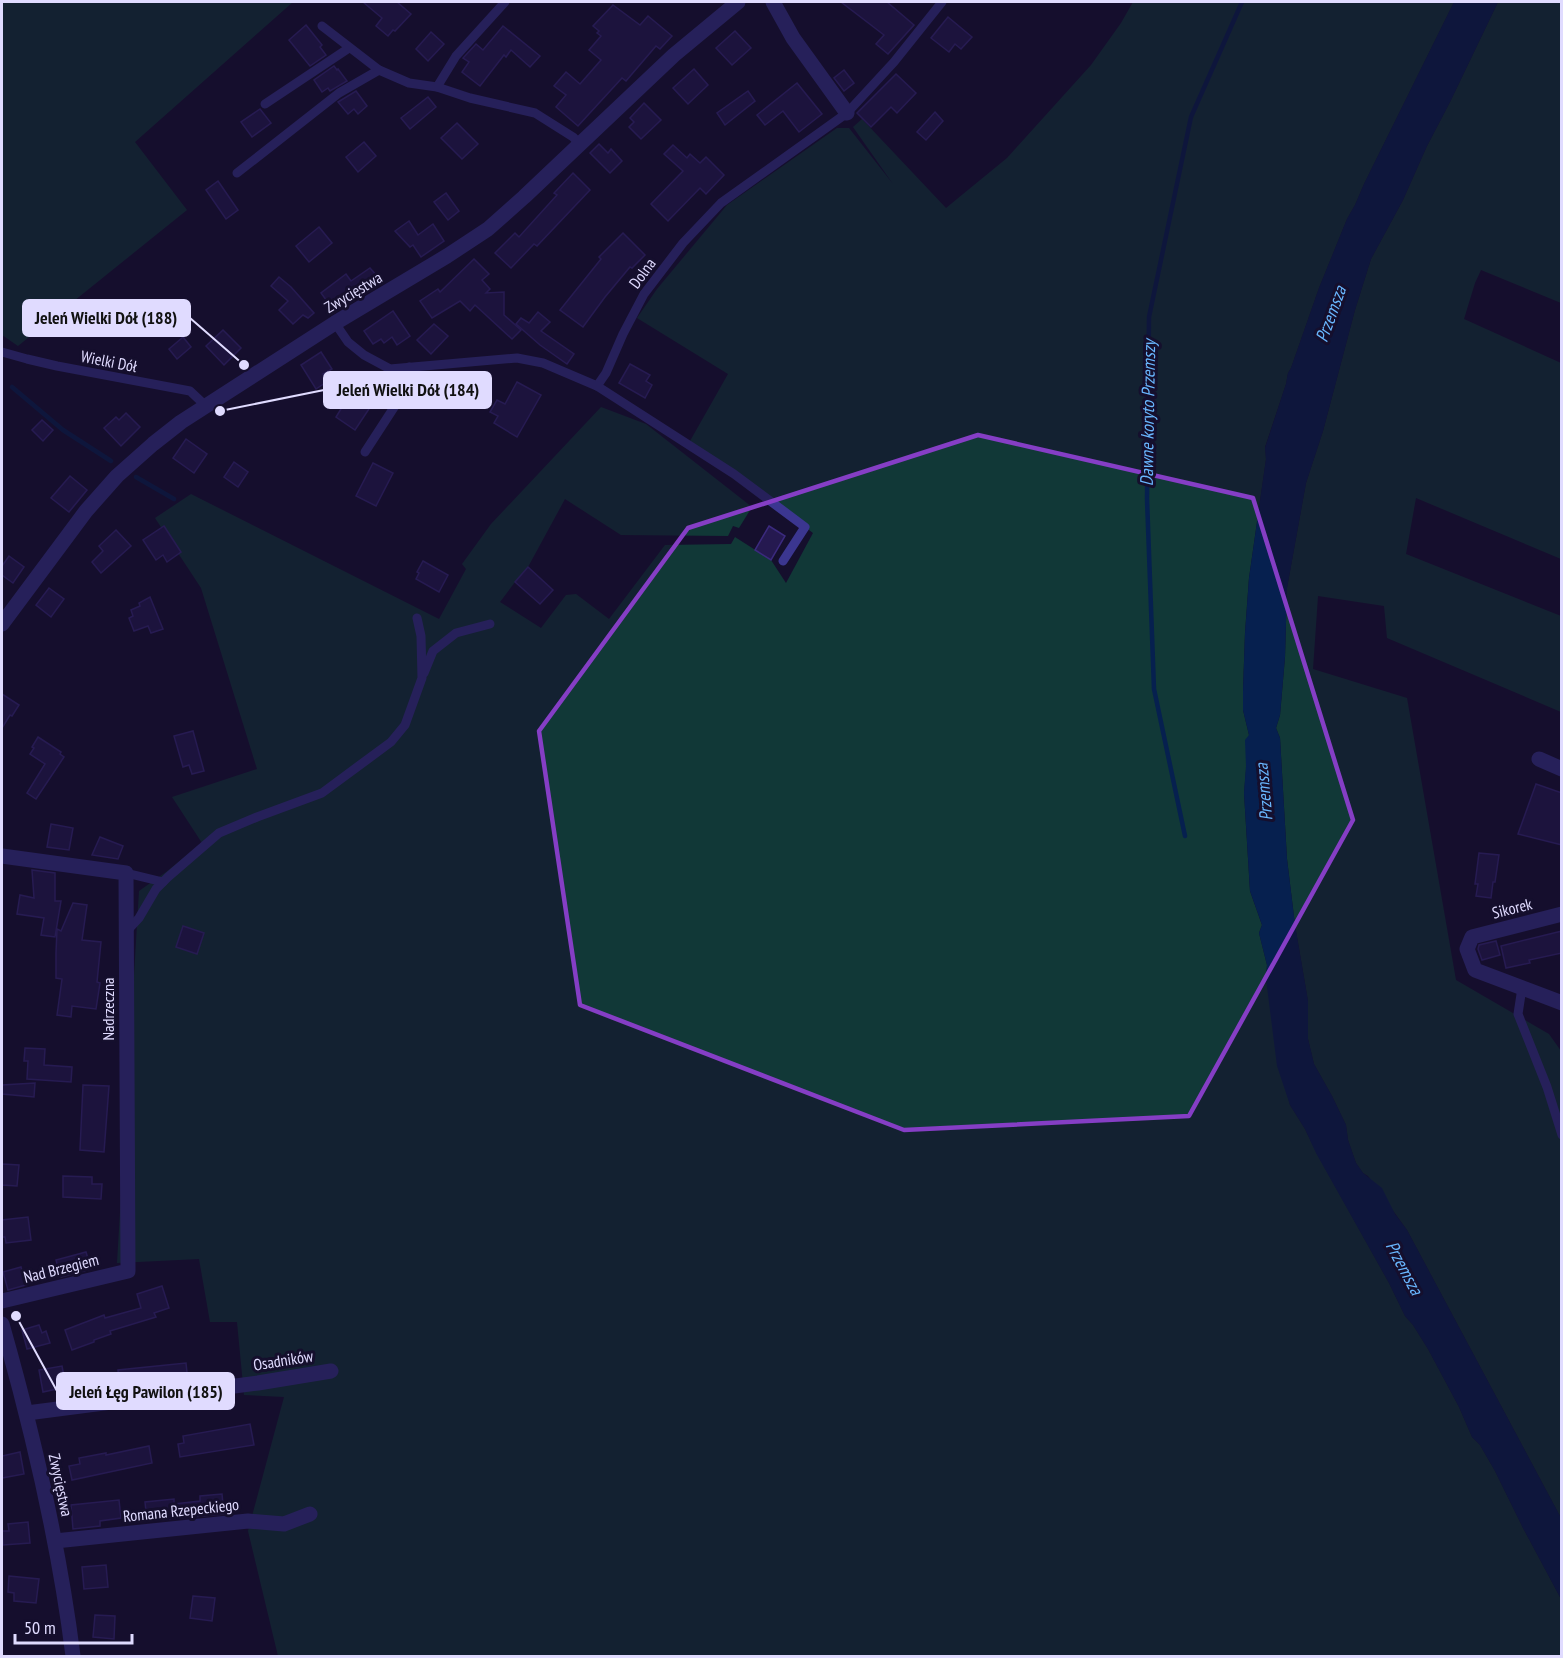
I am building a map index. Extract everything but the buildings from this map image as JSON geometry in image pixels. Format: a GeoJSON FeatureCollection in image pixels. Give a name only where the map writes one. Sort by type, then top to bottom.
{"type":"FeatureCollection","features":[{"type":"Feature","properties":{"kind":"street","name":"Zwycięstwa"},"geometry":{"type":"LineString","coordinates":[[2,624],[86,511],[117,476],[153,444],[181,422],[335,323],[488,229],[674,55],[736,2]]}},
{"type":"Feature","properties":{"kind":"street"},"geometry":{"type":"LineString","coordinates":[[773,2],[793,38],[847,113]]}},
{"type":"Feature","properties":{"kind":"street"},"geometry":{"type":"LineString","coordinates":[[1539,759],[1562,769]]}},
{"type":"Feature","properties":{"kind":"street"},"geometry":{"type":"LineString","coordinates":[[2,856],[126,873]]}},
{"type":"Feature","properties":{"kind":"street","name":"Nadrzeczna"},"geometry":{"type":"LineString","coordinates":[[126,873],[128,1270]]}},
{"type":"Feature","properties":{"kind":"street","name":"Sikorek"},"geometry":{"type":"LineString","coordinates":[[1522,988],[1475,970],[1467,949],[1472,937],[1562,914]]}},
{"type":"Feature","properties":{"kind":"street"},"geometry":{"type":"LineString","coordinates":[[1522,988],[1562,1003]]}},
{"type":"Feature","properties":{"kind":"street","name":"Nad Brzegiem"},"geometry":{"type":"LineString","coordinates":[[2,1301],[128,1270]]}},
{"type":"Feature","properties":{"kind":"street","name":"Zwycięstwa"},"geometry":{"type":"LineString","coordinates":[[2,1324],[6,1353],[27,1413],[55,1541],[73,1656]]}},
{"type":"Feature","properties":{"kind":"street","name":"Osadników"},"geometry":{"type":"LineString","coordinates":[[27,1413],[258,1383],[331,1371]]}},
{"type":"Feature","properties":{"kind":"street","name":"Romana Rzepeckiego"},"geometry":{"type":"LineString","coordinates":[[55,1541],[248,1521],[284,1524],[310,1514]]}},
{"type":"Feature","properties":{"kind":"lane"},"geometry":{"type":"LineString","coordinates":[[437,87],[456,56],[505,2]]}},
{"type":"Feature","properties":{"kind":"lane","name":"Dolna"},"geometry":{"type":"LineString","coordinates":[[597,386],[606,374],[623,334],[644,294],[683,243],[720,203],[847,113],[894,62],[942,2]]}},
{"type":"Feature","properties":{"kind":"lane"},"geometry":{"type":"LineString","coordinates":[[322,26],[379,70],[409,83],[437,87],[470,98],[535,113],[580,144]]}},
{"type":"Feature","properties":{"kind":"lane"},"geometry":{"type":"LineString","coordinates":[[265,104],[349,48]]}},
{"type":"Feature","properties":{"kind":"lane"},"geometry":{"type":"LineString","coordinates":[[237,173],[339,93],[379,70]]}},
{"type":"Feature","properties":{"kind":"lane"},"geometry":{"type":"LineString","coordinates":[[335,323],[348,342],[364,355],[390,369],[517,358],[543,363],[597,386],[734,474],[805,527],[783,561]]}},
{"type":"Feature","properties":{"kind":"lane","name":"Wielki Dół"},"geometry":{"type":"LineString","coordinates":[[2,351],[27,360],[190,391],[207,407]]}},
{"type":"Feature","properties":{"kind":"lane"},"geometry":{"type":"LineString","coordinates":[[364,452],[404,392],[409,367]]}},
{"type":"Feature","properties":{"kind":"lane"},"geometry":{"type":"LineString","coordinates":[[417,618],[421,636],[422,678]]}},
{"type":"Feature","properties":{"kind":"lane"},"geometry":{"type":"LineString","coordinates":[[126,932],[139,918],[163,882],[219,833],[322,793],[391,742],[405,725],[433,651],[456,633],[490,624]]}},
{"type":"Feature","properties":{"kind":"lane"},"geometry":{"type":"LineString","coordinates":[[126,873],[163,882]]}},
{"type":"Feature","properties":{"kind":"lane"},"geometry":{"type":"LineString","coordinates":[[1522,988],[1518,1014],[1547,1087],[1562,1135]]}},
{"type":"Feature","properties":{"kind":"highlighted area"},"geometry":{"type":"Polygon","coordinates":[[[978,435],[1253,498],[1353,820],[1189,1116],[904,1130],[580,1005],[539,731],[688,528],[978,435]]]}},
{"type":"Feature","properties":{"kind":"green space"},"geometry":{"type":"Polygon","coordinates":[[[2,2],[293,2],[135,142],[187,210],[18,346],[2,335],[2,2]]]}},
{"type":"Feature","properties":{"kind":"green space"},"geometry":{"type":"Polygon","coordinates":[[[1133,2],[1454,2],[1347,219],[1288,373],[1265,447],[1266,459],[1249,578],[1243,691],[1243,710],[1249,735],[1244,793],[1250,891],[1262,925],[1259,933],[1267,965],[1266,979],[1290,1105],[1405,1316],[1428,1349],[1472,1437],[1480,1445],[1495,1471],[1561,1599],[1561,1656],[278,1656],[248,1531],[284,1397],[244,1395],[237,1322],[210,1322],[199,1259],[117,1263],[139,891],[202,843],[172,797],[257,769],[201,588],[155,518],[191,494],[439,619],[466,569],[462,564],[491,524],[601,407],[646,424],[752,507],[739,528],[733,526],[728,536],[621,535],[565,499],[528,567],[500,602],[541,628],[566,595],[576,594],[609,619],[665,545],[731,544],[735,537],[771,560],[786,583],[813,533],[690,441],[728,374],[637,318],[657,289],[727,205],[837,128],[849,128],[893,184],[853,127],[862,119],[946,208],[1007,158],[1091,65],[1133,2]]]}},
{"type":"Feature","properties":{"kind":"green space"},"geometry":{"type":"Polygon","coordinates":[[[1498,2],[1561,2],[1561,303],[1481,270],[1464,319],[1561,363],[1561,559],[1416,498],[1406,554],[1561,616],[1561,712],[1387,638],[1384,606],[1318,596],[1313,669],[1407,698],[1456,980],[1549,1034],[1561,1051],[1561,1518],[1407,1230],[1356,1163],[1348,1140],[1346,1125],[1314,1064],[1308,1039],[1308,1001],[1287,859],[1280,738],[1276,728],[1280,715],[1285,657],[1287,588],[1306,483],[1323,431],[1355,310],[1371,259],[1403,200],[1498,2]]]}},
{"type":"Feature","properties":{"kind":"water","name":"Przemsza"},"geometry":{"type":"Polygon","coordinates":[[[1454,2],[1498,2],[1403,200],[1371,259],[1355,310],[1323,431],[1306,483],[1287,588],[1285,657],[1280,715],[1276,728],[1280,738],[1287,859],[1308,1001],[1308,1039],[1314,1064],[1346,1125],[1348,1140],[1356,1163],[1363,1173],[1382,1188],[1395,1214],[1407,1230],[1561,1518],[1561,1599],[1495,1471],[1480,1445],[1472,1437],[1428,1349],[1405,1316],[1290,1105],[1277,1066],[1266,979],[1267,965],[1259,933],[1262,925],[1250,891],[1244,793],[1245,740],[1249,735],[1243,710],[1243,691],[1249,578],[1266,459],[1265,448],[1288,373],[1347,219],[1454,2]]]}},
{"type":"Feature","properties":{"kind":"waterway","name":"Dawne koryto Przemszy"},"geometry":{"type":"LineString","coordinates":[[1185,836],[1154,689],[1147,499],[1149,317],[1191,117],[1242,2]]}},
{"type":"Feature","properties":{"kind":"waterway"},"geometry":{"type":"LineString","coordinates":[[12,387],[63,430],[111,461]]}},
{"type":"Feature","properties":{"kind":"waterway"},"geometry":{"type":"LineString","coordinates":[[136,477],[174,499]]}},
{"type":"Feature","properties":{"kind":"place","name":"Jeleń Wielki Dół (188)"},"geometry":{"type":"Point","coordinates":[244,365]}},
{"type":"Feature","properties":{"kind":"place","name":"Jeleń Wielki Dół (184)"},"geometry":{"type":"Point","coordinates":[220,411]}},
{"type":"Feature","properties":{"kind":"place","name":"Jeleń Łęg Pawilon (185)"},"geometry":{"type":"Point","coordinates":[16,1316]}}]}
